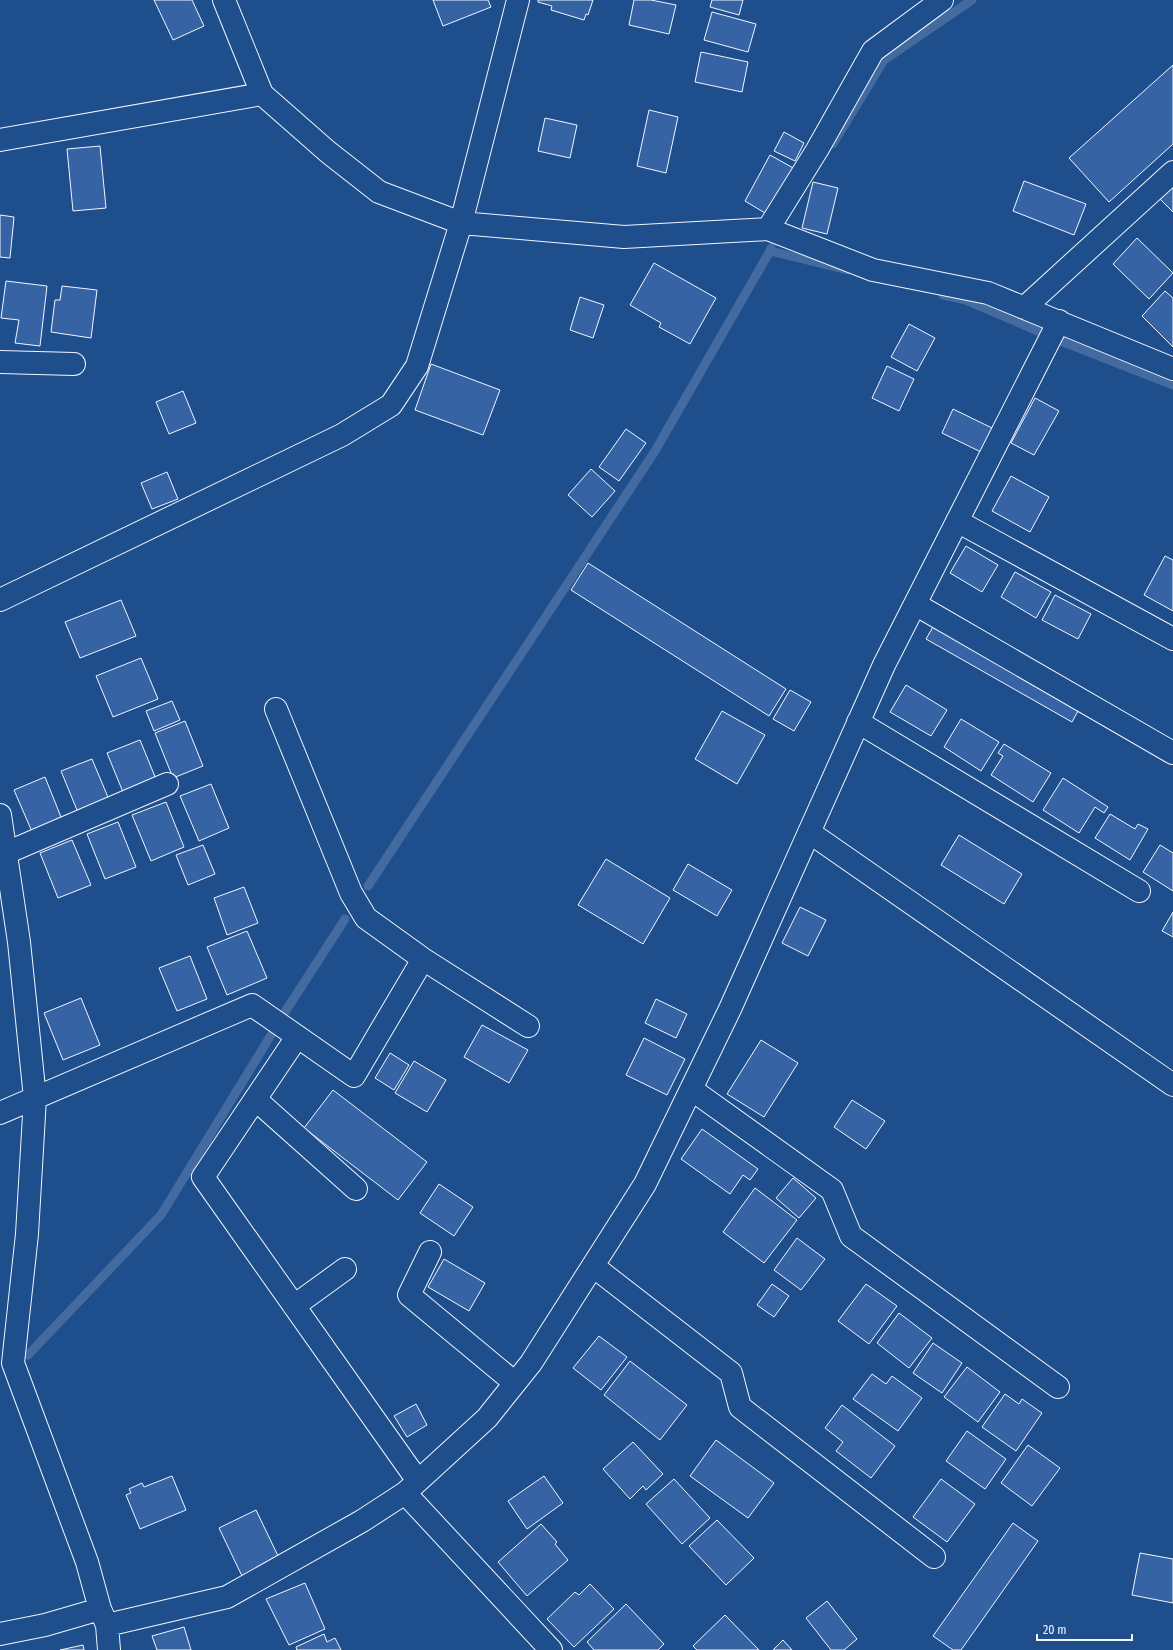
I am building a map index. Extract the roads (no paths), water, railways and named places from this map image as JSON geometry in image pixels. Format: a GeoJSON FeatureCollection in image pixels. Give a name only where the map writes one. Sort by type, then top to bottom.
{"type":"FeatureCollection","features":[{"type":"Feature","properties":{"kind":"street"},"geometry":{"type":"LineString","coordinates":[[224,0],[262,94],[328,152],[379,192],[461,223],[624,237],[768,229],[873,270],[988,293],[1173,369]]}},
{"type":"Feature","properties":{"kind":"street"},"geometry":{"type":"LineString","coordinates":[[0,600],[342,435],[391,405],[417,366],[461,223],[518,0]]}},
{"type":"Feature","properties":{"kind":"street"},"geometry":{"type":"LineString","coordinates":[[768,229],[817,150],[873,51],[942,0]]}},
{"type":"Feature","properties":{"kind":"street"},"geometry":{"type":"LineString","coordinates":[[0,140],[262,94]]}},
{"type":"Feature","properties":{"kind":"street"},"geometry":{"type":"LineString","coordinates":[[1024,308],[1173,172]]}},
{"type":"Feature","properties":{"kind":"street"},"geometry":{"type":"LineString","coordinates":[[0,1634],[45,1625],[227,1597],[362,1521],[412,1487],[487,1418],[531,1362],[645,1184],[730,1009],[884,665],[1058,323]]}},
{"type":"Feature","properties":{"kind":"street"},"geometry":{"type":"LineString","coordinates":[[0,362],[74,364]]}},
{"type":"Feature","properties":{"kind":"street"},"geometry":{"type":"LineString","coordinates":[[957,521],[1173,639]]}},
{"type":"Feature","properties":{"kind":"street"},"geometry":{"type":"LineString","coordinates":[[915,604],[1173,753]]}},
{"type":"Feature","properties":{"kind":"street"},"geometry":{"type":"LineString","coordinates":[[276,710],[350,893],[366,918],[422,959],[528,1026]]}},
{"type":"Feature","properties":{"kind":"street"},"geometry":{"type":"LineString","coordinates":[[858,722],[1139,891]]}},
{"type":"Feature","properties":{"kind":"street"},"geometry":{"type":"LineString","coordinates":[[6,853],[167,784]]}},
{"type":"Feature","properties":{"kind":"street"},"geometry":{"type":"LineString","coordinates":[[0,816],[19,942],[35,1098],[27,1234],[7,1369],[87,1562],[103,1617],[109,1650]]}},
{"type":"Feature","properties":{"kind":"street"},"geometry":{"type":"LineString","coordinates":[[809,832],[1173,1085]]}},
{"type":"Feature","properties":{"kind":"street"},"geometry":{"type":"LineString","coordinates":[[0,1112],[252,1005],[354,1076],[422,959]]}},
{"type":"Feature","properties":{"kind":"street"},"geometry":{"type":"LineString","coordinates":[[297,1037],[203,1177],[294,1306],[412,1487],[551,1650]]}},
{"type":"Feature","properties":{"kind":"street"},"geometry":{"type":"LineString","coordinates":[[691,1089],[832,1190],[851,1236],[1058,1387]]}},
{"type":"Feature","properties":{"kind":"street"},"geometry":{"type":"LineString","coordinates":[[255,1099],[356,1189]]}},
{"type":"Feature","properties":{"kind":"street"},"geometry":{"type":"LineString","coordinates":[[430,1252],[409,1295],[515,1383]]}},
{"type":"Feature","properties":{"kind":"street"},"geometry":{"type":"LineString","coordinates":[[593,1266],[731,1373],[740,1407],[934,1557]]}},
{"type":"Feature","properties":{"kind":"street"},"geometry":{"type":"LineString","coordinates":[[294,1306],[345,1270]]}},
{"type":"Feature","properties":{"kind":"waterway"},"geometry":{"type":"LineString","coordinates":[[833,144],[884,60],[972,0]]}},
{"type":"Feature","properties":{"kind":"waterway"},"geometry":{"type":"LineString","coordinates":[[771,248],[770,251],[848,270]]}},
{"type":"Feature","properties":{"kind":"waterway"},"geometry":{"type":"LineString","coordinates":[[368,886],[655,451],[770,251]]}},
{"type":"Feature","properties":{"kind":"waterway"},"geometry":{"type":"LineString","coordinates":[[943,295],[966,300],[1066,343],[1173,385]]}},
{"type":"Feature","properties":{"kind":"waterway"},"geometry":{"type":"LineString","coordinates":[[285,1012],[345,919]]}},
{"type":"Feature","properties":{"kind":"waterway"},"geometry":{"type":"LineString","coordinates":[[28,1355],[161,1215],[271,1035]]}}]}
